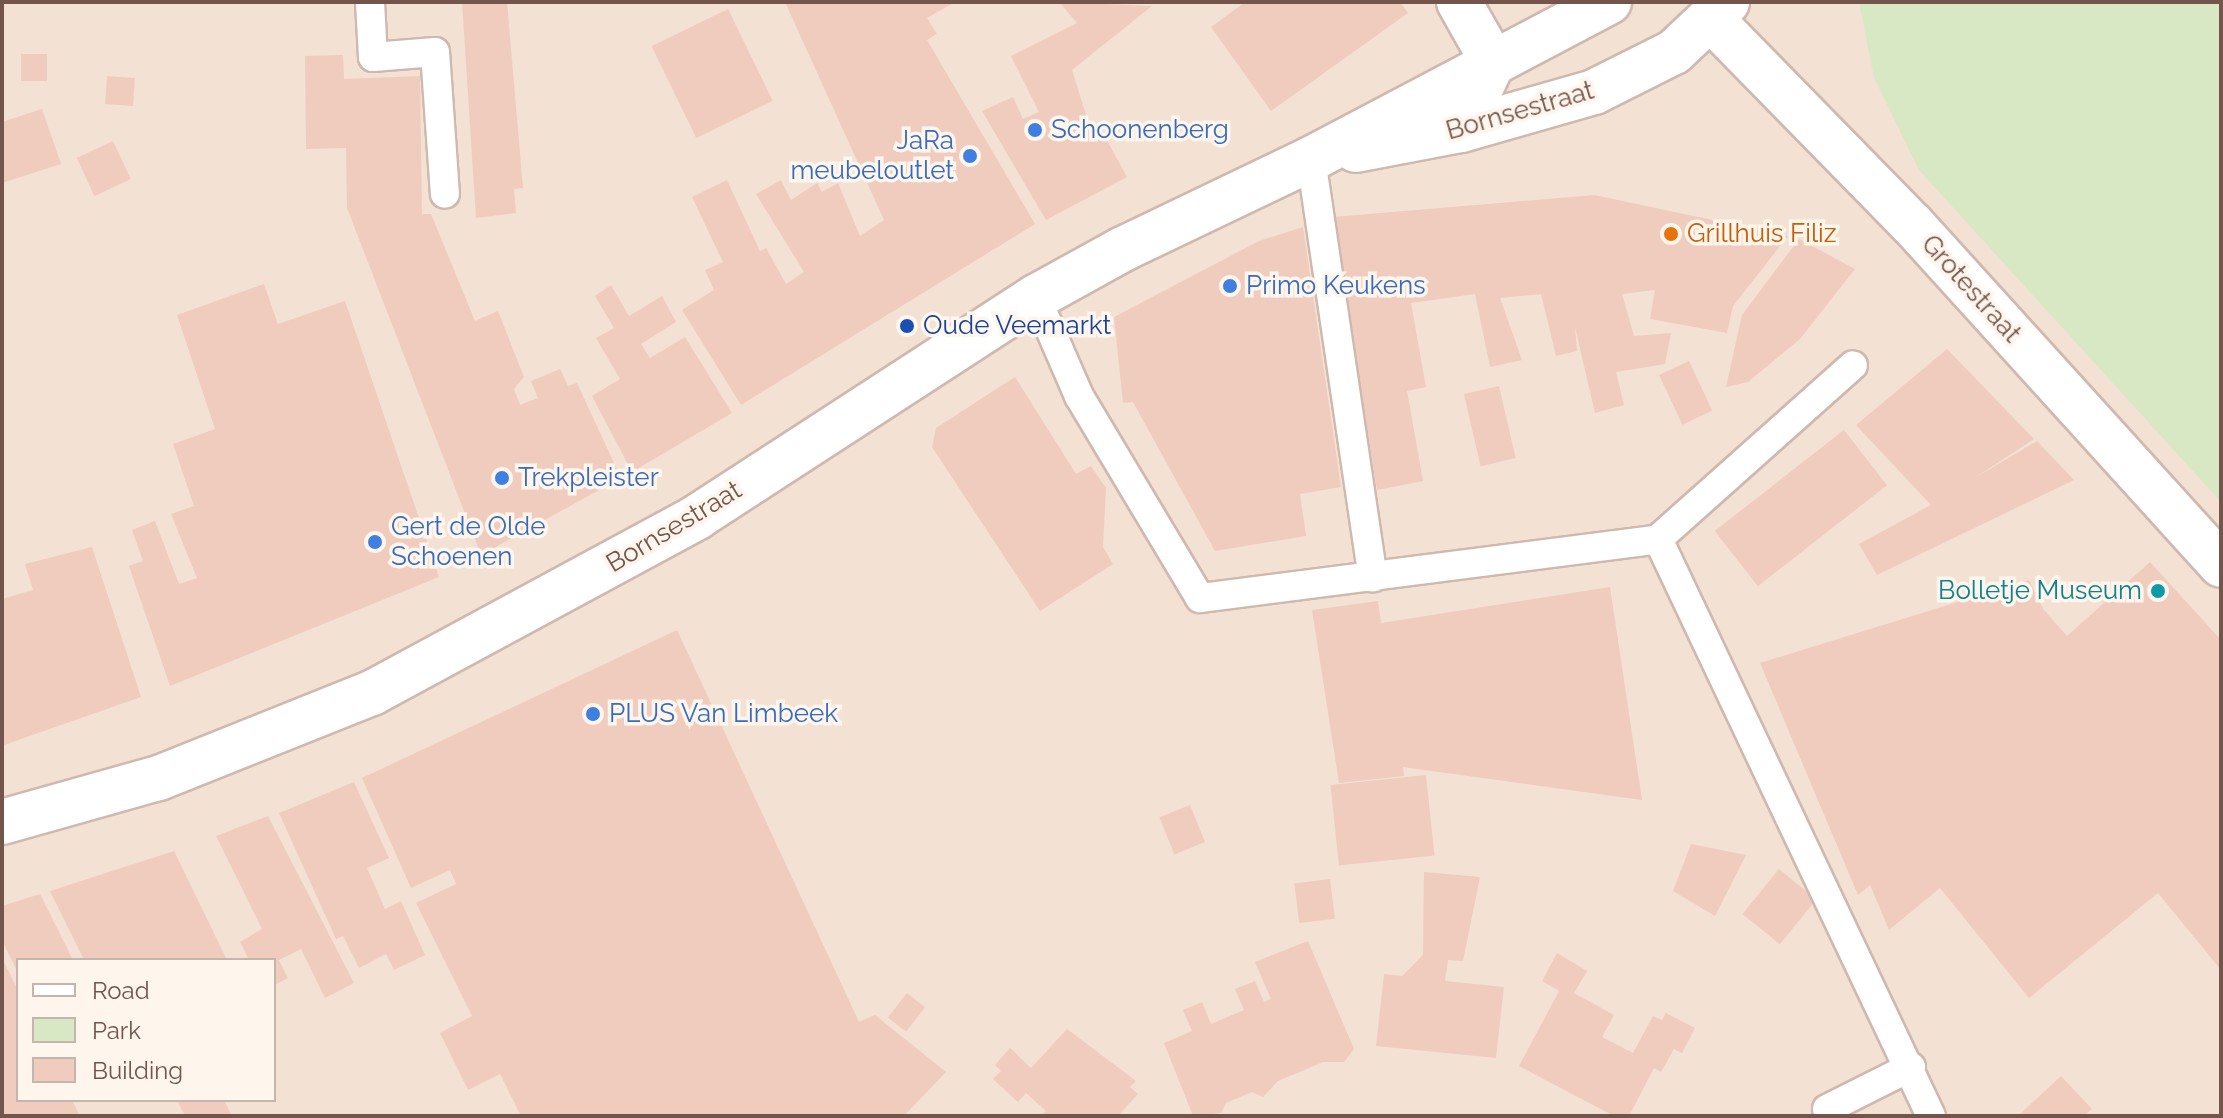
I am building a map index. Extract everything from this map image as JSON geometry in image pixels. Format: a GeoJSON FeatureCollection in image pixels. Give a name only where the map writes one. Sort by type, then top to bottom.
{"type":"FeatureCollection","features":[{"type":"Feature","properties":{"kind":"street"},"geometry":{"type":"LineString","coordinates":[[1459,2],[1493,62],[1461,130]]}},
{"type":"Feature","properties":{"kind":"street","name":"Bornsestraat"},"geometry":{"type":"LineString","coordinates":[[2,822],[159,778],[372,693],[697,517],[1036,297],[1216,202],[1311,159],[1609,2]]}},
{"type":"Feature","properties":{"kind":"street","name":"Bornsestraat"},"geometry":{"type":"LineString","coordinates":[[1311,159],[1461,130],[1627,78],[1674,52],[1712,8]]}},
{"type":"Feature","properties":{"kind":"street","name":"Grotestraat"},"geometry":{"type":"LineString","coordinates":[[1712,8],[2221,565]]}},
{"type":"Feature","properties":{"kind":"lane"},"geometry":{"type":"LineString","coordinates":[[370,2],[373,57],[435,52],[445,194]]}},
{"type":"Feature","properties":{"kind":"lane"},"geometry":{"type":"LineString","coordinates":[[1311,159],[1373,577]]}},
{"type":"Feature","properties":{"kind":"lane"},"geometry":{"type":"LineString","coordinates":[[1036,297],[1079,396],[1200,598],[1658,539],[1853,365]]}},
{"type":"Feature","properties":{"kind":"lane"},"geometry":{"type":"LineString","coordinates":[[1658,539],[1911,1067],[1931,1116]]}},
{"type":"Feature","properties":{"kind":"lane"},"geometry":{"type":"LineString","coordinates":[[1827,1109],[1911,1067]]}},
{"type":"Feature","properties":{"kind":"shaded area"},"geometry":{"type":"Polygon","coordinates":[[[2,2],[2221,2],[2221,1116],[2,1116],[2,2]]]}},
{"type":"Feature","properties":{"kind":"green space"},"geometry":{"type":"Polygon","coordinates":[[[1859,2],[2221,2],[2221,502],[1919,170],[1874,78],[1859,2]]]}},
{"type":"Feature","properties":{"kind":"building"},"geometry":{"type":"Polygon","coordinates":[[[462,2],[507,2],[523,188],[514,189],[516,213],[476,218],[462,2]]]}},
{"type":"Feature","properties":{"kind":"building"},"geometry":{"type":"Polygon","coordinates":[[[785,2],[955,2],[927,18],[937,34],[927,40],[1035,224],[741,405],[682,310],[714,290],[705,270],[723,262],[692,197],[727,180],[760,251],[766,248],[786,284],[804,272],[756,194],[781,180],[791,200],[817,183],[822,192],[838,183],[860,236],[884,220],[785,2]]]}},
{"type":"Feature","properties":{"kind":"building"},"geometry":{"type":"Polygon","coordinates":[[[1059,2],[1152,6],[1072,70],[1090,128],[1098,124],[1127,177],[1046,220],[982,111],[1013,97],[1023,119],[1039,112],[1011,56],[1077,23],[1059,2]]]}},
{"type":"Feature","properties":{"kind":"building"},"geometry":{"type":"Polygon","coordinates":[[[1245,2],[1400,2],[1408,13],[1271,111],[1211,27],[1245,2]]]}},
{"type":"Feature","properties":{"kind":"building"},"geometry":{"type":"Polygon","coordinates":[[[728,9],[773,101],[696,138],[652,46],[728,9]]]}},
{"type":"Feature","properties":{"kind":"building"},"geometry":{"type":"Polygon","coordinates":[[[21,54],[47,54],[47,81],[21,81],[21,54]]]}},
{"type":"Feature","properties":{"kind":"building"},"geometry":{"type":"Polygon","coordinates":[[[343,55],[344,79],[420,76],[422,214],[431,214],[475,321],[498,311],[524,377],[514,389],[520,405],[538,398],[531,381],[560,369],[568,386],[577,383],[621,478],[481,555],[347,208],[346,148],[306,149],[305,56],[343,55]]]}},
{"type":"Feature","properties":{"kind":"building"},"geometry":{"type":"Polygon","coordinates":[[[107,76],[135,78],[133,106],[105,104],[107,76]]]}},
{"type":"Feature","properties":{"kind":"building"},"geometry":{"type":"Polygon","coordinates":[[[42,109],[61,164],[2,183],[2,122],[42,109]]]}},
{"type":"Feature","properties":{"kind":"building"},"geometry":{"type":"Polygon","coordinates":[[[113,141],[131,179],[94,196],[77,158],[113,141]]]}},
{"type":"Feature","properties":{"kind":"building"},"geometry":{"type":"Polygon","coordinates":[[[1594,195],[1788,236],[1733,306],[1727,333],[1650,319],[1655,290],[1622,294],[1634,336],[1671,333],[1665,364],[1616,372],[1624,405],[1595,413],[1575,327],[1577,351],[1556,356],[1541,294],[1500,298],[1522,360],[1490,367],[1475,294],[1411,303],[1426,387],[1407,391],[1423,481],[1377,490],[1333,217],[1594,195]]]}},
{"type":"Feature","properties":{"kind":"building"},"geometry":{"type":"Polygon","coordinates":[[[1303,227],[1341,487],[1300,494],[1306,536],[1215,551],[1133,402],[1123,403],[1114,317],[1259,241],[1303,227]]]}},
{"type":"Feature","properties":{"kind":"building"},"geometry":{"type":"Polygon","coordinates":[[[1799,239],[1855,269],[1800,339],[1748,382],[1726,387],[1742,315],[1799,239]]]}},
{"type":"Feature","properties":{"kind":"building"},"geometry":{"type":"Polygon","coordinates":[[[264,284],[278,324],[345,301],[439,577],[170,686],[129,566],[143,561],[132,530],[155,521],[179,584],[197,578],[171,514],[194,506],[173,444],[215,429],[177,315],[264,284]]]}},
{"type":"Feature","properties":{"kind":"building"},"geometry":{"type":"Polygon","coordinates":[[[611,285],[629,316],[662,296],[676,322],[641,344],[650,358],[685,337],[732,413],[632,472],[592,396],[620,379],[596,338],[614,328],[595,296],[611,285]]]}},
{"type":"Feature","properties":{"kind":"building"},"geometry":{"type":"Polygon","coordinates":[[[1947,349],[2034,439],[1973,479],[2037,441],[2074,480],[1877,575],[1859,544],[1931,505],[1856,425],[1947,349]]]}},
{"type":"Feature","properties":{"kind":"building"},"geometry":{"type":"Polygon","coordinates":[[[1689,361],[1712,411],[1682,425],[1659,375],[1689,361]]]}},
{"type":"Feature","properties":{"kind":"building"},"geometry":{"type":"Polygon","coordinates":[[[1015,377],[1076,474],[1091,466],[1106,488],[1103,547],[1113,564],[1040,611],[932,447],[936,428],[1015,377]]]}},
{"type":"Feature","properties":{"kind":"building"},"geometry":{"type":"Polygon","coordinates":[[[1499,386],[1516,458],[1481,466],[1464,394],[1499,386]]]}},
{"type":"Feature","properties":{"kind":"building"},"geometry":{"type":"Polygon","coordinates":[[[1844,430],[1887,485],[1758,586],[1715,531],[1844,430]]]}},
{"type":"Feature","properties":{"kind":"building"},"geometry":{"type":"Polygon","coordinates":[[[92,547],[141,697],[4,745],[2,599],[33,590],[25,564],[92,547]]]}},
{"type":"Feature","properties":{"kind":"building"},"geometry":{"type":"Polygon","coordinates":[[[2150,562],[2221,640],[2221,970],[2158,893],[2029,998],[1940,888],[1889,930],[1870,885],[1858,895],[1760,663],[2029,580],[2043,609],[2067,636],[2150,562]]]}},
{"type":"Feature","properties":{"kind":"building"},"geometry":{"type":"Polygon","coordinates":[[[1610,587],[1642,800],[1403,767],[1404,776],[1339,783],[1312,610],[1378,601],[1381,623],[1610,587]]]}},
{"type":"Feature","properties":{"kind":"building"},"geometry":{"type":"Polygon","coordinates":[[[677,630],[859,1022],[875,1015],[946,1072],[904,1116],[521,1116],[500,1074],[468,1090],[440,1033],[472,1016],[416,903],[456,884],[450,870],[411,888],[362,778],[677,630]]]}},
{"type":"Feature","properties":{"kind":"building"},"geometry":{"type":"Polygon","coordinates":[[[1426,775],[1434,856],[1339,866],[1331,785],[1426,775]]]}},
{"type":"Feature","properties":{"kind":"building"},"geometry":{"type":"Polygon","coordinates":[[[354,782],[389,858],[367,868],[385,909],[401,901],[425,955],[394,970],[386,954],[359,968],[343,936],[336,939],[279,813],[354,782]]]}},
{"type":"Feature","properties":{"kind":"building"},"geometry":{"type":"Polygon","coordinates":[[[1190,805],[1205,842],[1174,854],[1159,817],[1190,805]]]}},
{"type":"Feature","properties":{"kind":"building"},"geometry":{"type":"Polygon","coordinates":[[[268,816],[354,983],[325,998],[301,949],[279,960],[288,978],[276,984],[276,958],[248,958],[240,942],[262,929],[216,836],[268,816]]]}},
{"type":"Feature","properties":{"kind":"building"},"geometry":{"type":"Polygon","coordinates":[[[1691,844],[1746,855],[1715,916],[1673,891],[1691,844]]]}},
{"type":"Feature","properties":{"kind":"building"},"geometry":{"type":"Polygon","coordinates":[[[174,851],[226,958],[83,958],[50,891],[174,851]]]}},
{"type":"Feature","properties":{"kind":"building"},"geometry":{"type":"Polygon","coordinates":[[[1779,869],[1816,899],[1780,944],[1742,914],[1779,869]]]}},
{"type":"Feature","properties":{"kind":"building"},"geometry":{"type":"Polygon","coordinates":[[[1424,872],[1480,877],[1463,961],[1448,960],[1445,981],[1504,987],[1496,1058],[1376,1046],[1384,974],[1402,976],[1423,955],[1424,872]]]}},
{"type":"Feature","properties":{"kind":"building"},"geometry":{"type":"Polygon","coordinates":[[[1330,879],[1335,919],[1299,923],[1294,883],[1330,879]]]}},
{"type":"Feature","properties":{"kind":"building"},"geometry":{"type":"Polygon","coordinates":[[[40,894],[72,958],[16,958],[16,969],[2,940],[2,906],[40,894]]]}},
{"type":"Feature","properties":{"kind":"building"},"geometry":{"type":"Polygon","coordinates":[[[1308,941],[1354,1049],[1344,1062],[1323,1062],[1278,1081],[1263,1097],[1252,1092],[1226,1103],[1221,1113],[1193,1116],[1164,1043],[1192,1031],[1183,1010],[1202,1002],[1211,1024],[1244,1010],[1235,989],[1255,981],[1264,1002],[1271,999],[1255,962],[1308,941]]]}},
{"type":"Feature","properties":{"kind":"building"},"geometry":{"type":"Polygon","coordinates":[[[1557,953],[1587,971],[1574,993],[1614,1015],[1602,1037],[1633,1053],[1653,1016],[1662,1020],[1666,1013],[1695,1028],[1682,1053],[1674,1049],[1661,1072],[1654,1068],[1629,1116],[1614,1116],[1519,1066],[1559,991],[1542,981],[1557,953]]]}},
{"type":"Feature","properties":{"kind":"building"},"geometry":{"type":"Polygon","coordinates":[[[2,958],[16,986],[16,1102],[73,1102],[80,1116],[2,1116],[2,958]]]}},
{"type":"Feature","properties":{"kind":"building"},"geometry":{"type":"Polygon","coordinates":[[[907,993],[925,1007],[906,1032],[888,1017],[907,993]]]}},
{"type":"Feature","properties":{"kind":"building"},"geometry":{"type":"Polygon","coordinates":[[[1067,1029],[1136,1081],[1130,1087],[1138,1094],[1118,1116],[1041,1116],[1046,1111],[1026,1093],[1018,1102],[993,1079],[1001,1071],[995,1065],[1010,1048],[1031,1068],[1067,1029]]]}},
{"type":"Feature","properties":{"kind":"building"},"geometry":{"type":"Polygon","coordinates":[[[2061,1076],[2092,1109],[2084,1116],[2018,1116],[2061,1076]]]}},
{"type":"Feature","properties":{"kind":"building"},"geometry":{"type":"Polygon","coordinates":[[[178,1102],[225,1102],[232,1116],[185,1116],[178,1102]]]}},
{"type":"Feature","properties":{"kind":"place","name":"Schoonenberg"},"geometry":{"type":"Point","coordinates":[1035,130]}},
{"type":"Feature","properties":{"kind":"place","name":"JaRa meubeloutlet"},"geometry":{"type":"Point","coordinates":[970,156]}},
{"type":"Feature","properties":{"kind":"place","name":"Grillhuis Filiz"},"geometry":{"type":"Point","coordinates":[1671,234]}},
{"type":"Feature","properties":{"kind":"place","name":"Primo Keukens"},"geometry":{"type":"Point","coordinates":[1230,286]}},
{"type":"Feature","properties":{"kind":"place","name":"Oude Veemarkt"},"geometry":{"type":"Point","coordinates":[907,326]}},
{"type":"Feature","properties":{"kind":"place","name":"Trekpleister"},"geometry":{"type":"Point","coordinates":[502,478]}},
{"type":"Feature","properties":{"kind":"place","name":"Gert de Olde Schoenen"},"geometry":{"type":"Point","coordinates":[375,542]}},
{"type":"Feature","properties":{"kind":"place","name":"Bolletje Museum"},"geometry":{"type":"Point","coordinates":[2158,591]}},
{"type":"Feature","properties":{"kind":"place","name":"PLUS Van Limbeek"},"geometry":{"type":"Point","coordinates":[593,714]}}]}
